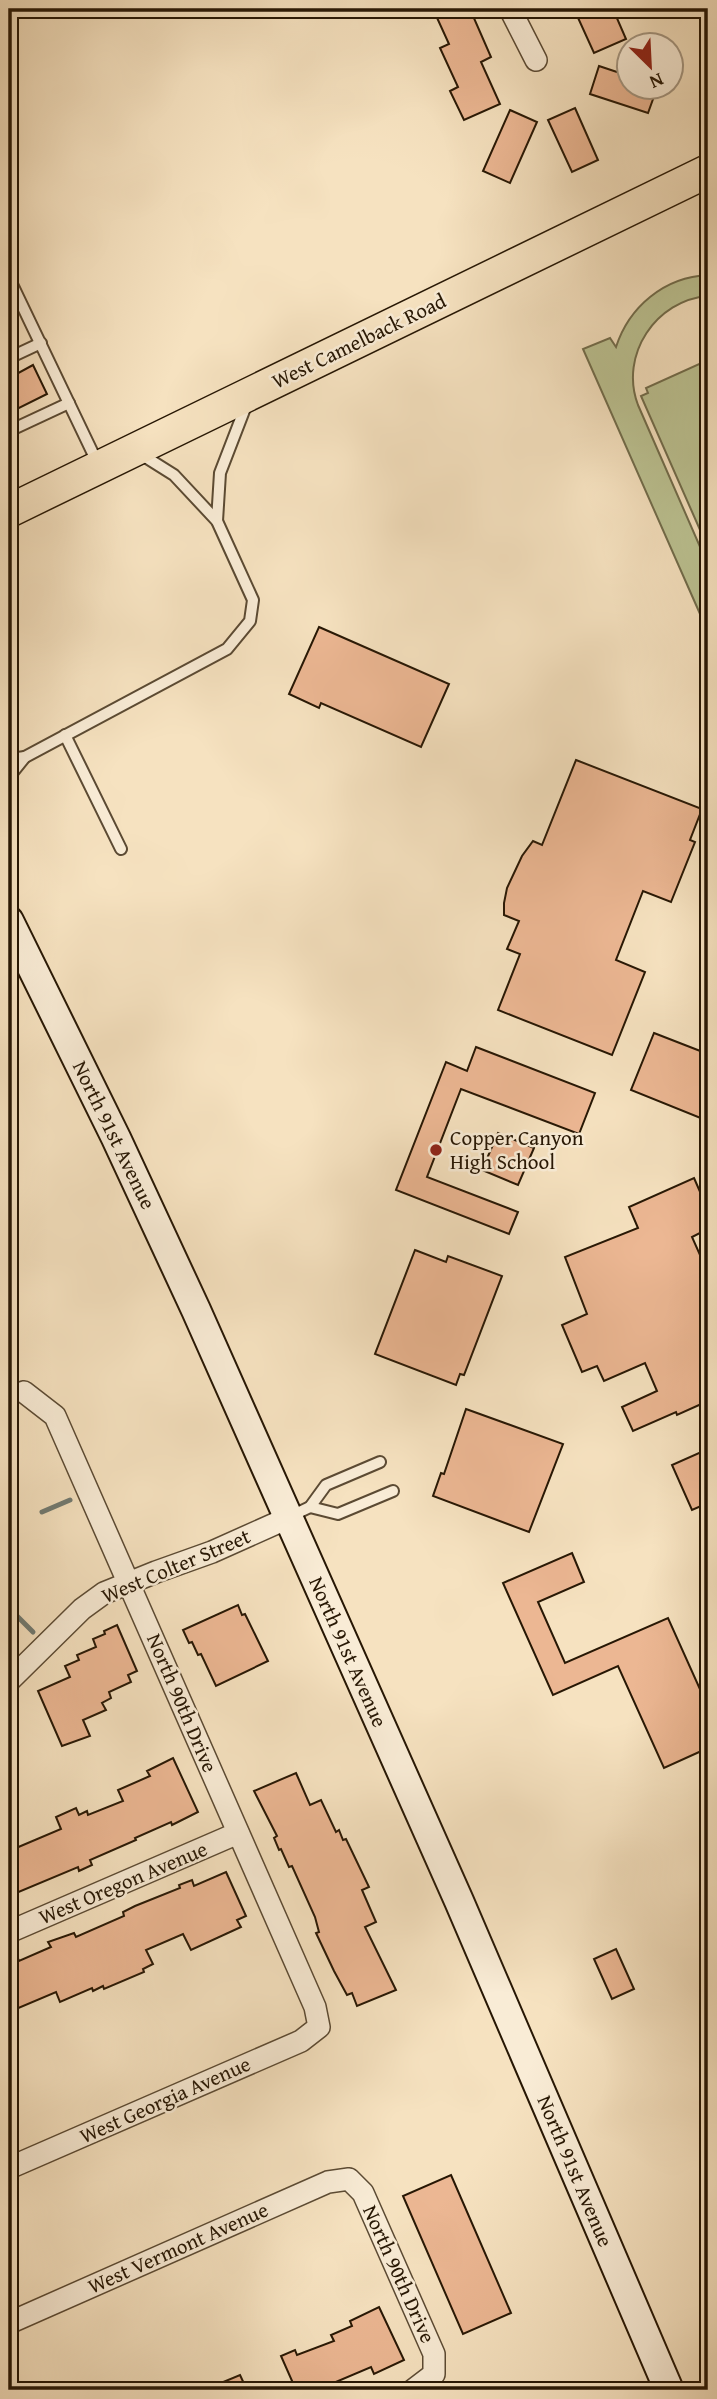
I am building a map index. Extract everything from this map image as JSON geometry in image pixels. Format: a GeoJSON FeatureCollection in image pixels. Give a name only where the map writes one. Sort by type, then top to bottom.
{"type":"FeatureCollection","features":[{"type":"Feature","properties":{"kind":"main road","name":"West Camelback Road"},"geometry":{"type":"LineString","coordinates":[[9,511],[708,171]]}},
{"type":"Feature","properties":{"kind":"main road","name":"North 91st Avenue"},"geometry":{"type":"LineString","coordinates":[[9,921],[299,1512],[459,1900],[669,2390]]}},
{"type":"Feature","properties":{"kind":"street"},"geometry":{"type":"LineString","coordinates":[[510,9],[536,60]]}},
{"type":"Feature","properties":{"kind":"street","name":"North 90th Drive"},"geometry":{"type":"LineString","coordinates":[[24,1392],[55,1416],[315,2007],[319,2027]]}},
{"type":"Feature","properties":{"kind":"street","name":"West Colter Street"},"geometry":{"type":"LineString","coordinates":[[9,1681],[82,1609],[104,1593],[212,1552],[299,1512]]}},
{"type":"Feature","properties":{"kind":"street","name":"West Oregon Avenue"},"geometry":{"type":"LineString","coordinates":[[9,1932],[238,1833]]}},
{"type":"Feature","properties":{"kind":"street","name":"West Georgia Avenue"},"geometry":{"type":"LineString","coordinates":[[9,2168],[301,2040],[319,2027]]}},
{"type":"Feature","properties":{"kind":"street","name":"North 90th Drive"},"geometry":{"type":"LineString","coordinates":[[349,2179],[363,2193],[434,2354],[434,2374],[413,2390]]}},
{"type":"Feature","properties":{"kind":"street","name":"West Vermont Avenue"},"geometry":{"type":"LineString","coordinates":[[9,2323],[328,2182],[349,2179]]}},
{"type":"Feature","properties":{"kind":"lane"},"geometry":{"type":"LineString","coordinates":[[9,278],[100,467]]}},
{"type":"Feature","properties":{"kind":"lane"},"geometry":{"type":"LineString","coordinates":[[9,358],[41,343]]}},
{"type":"Feature","properties":{"kind":"lane"},"geometry":{"type":"LineString","coordinates":[[217,521],[220,473],[250,394]]}},
{"type":"Feature","properties":{"kind":"lane"},"geometry":{"type":"LineString","coordinates":[[9,431],[69,403]]}},
{"type":"Feature","properties":{"kind":"lane"},"geometry":{"type":"LineString","coordinates":[[9,759],[25,757],[227,649],[250,621],[253,600],[217,521],[174,475],[134,450]]}},
{"type":"Feature","properties":{"kind":"lane"},"geometry":{"type":"LineString","coordinates":[[65,736],[121,849]]}},
{"type":"Feature","properties":{"kind":"lane"},"geometry":{"type":"LineString","coordinates":[[9,777],[25,757]]}},
{"type":"Feature","properties":{"kind":"lane"},"geometry":{"type":"LineString","coordinates":[[299,1512],[326,1485],[380,1462]]}},
{"type":"Feature","properties":{"kind":"lane"},"geometry":{"type":"LineString","coordinates":[[299,1512],[338,1514],[393,1491]]}},
{"type":"Feature","properties":{"kind":"green space"},"geometry":{"type":"Polygon","coordinates":[[[708,275],[708,296],[689,300],[672,308],[646,333],[638,350],[633,386],[638,405],[708,565],[708,632],[583,349],[610,338],[616,347],[630,319],[650,297],[677,281],[708,275]]]}},
{"type":"Feature","properties":{"kind":"green space"},"geometry":{"type":"Polygon","coordinates":[[[708,360],[708,548],[641,396],[648,393],[646,388],[708,360]]]}},
{"type":"Feature","properties":{"kind":"building"},"geometry":{"type":"Polygon","coordinates":[[[433,9],[470,9],[491,57],[481,62],[500,104],[464,120],[450,91],[458,87],[440,48],[449,44],[433,9]]]}},
{"type":"Feature","properties":{"kind":"building"},"geometry":{"type":"Polygon","coordinates":[[[574,9],[613,9],[623,32],[616,32],[616,43],[594,53],[574,9]]]}},
{"type":"Feature","properties":{"kind":"building"},"geometry":{"type":"Polygon","coordinates":[[[599,66],[616,72],[616,102],[652,102],[648,113],[590,94],[599,66]]]}},
{"type":"Feature","properties":{"kind":"building"},"geometry":{"type":"Polygon","coordinates":[[[575,108],[598,160],[572,172],[548,120],[575,108]]]}},
{"type":"Feature","properties":{"kind":"building"},"geometry":{"type":"Polygon","coordinates":[[[510,110],[537,122],[510,183],[483,171],[510,110]]]}},
{"type":"Feature","properties":{"kind":"building"},"geometry":{"type":"Polygon","coordinates":[[[33,365],[47,394],[9,413],[9,378],[33,365]]]}},
{"type":"Feature","properties":{"kind":"building"},"geometry":{"type":"Polygon","coordinates":[[[319,627],[449,684],[421,747],[321,703],[319,708],[289,694],[319,627]]]}},
{"type":"Feature","properties":{"kind":"building"},"geometry":{"type":"Polygon","coordinates":[[[576,760],[702,809],[690,840],[695,842],[671,902],[643,891],[616,960],[645,972],[612,1055],[498,1010],[520,954],[507,949],[519,921],[504,915],[507,888],[522,856],[533,841],[542,845],[576,760]]]}},
{"type":"Feature","properties":{"kind":"building"},"geometry":{"type":"Polygon","coordinates":[[[654,1033],[708,1054],[708,1121],[631,1090],[654,1033]]]}},
{"type":"Feature","properties":{"kind":"building"},"geometry":{"type":"Polygon","coordinates":[[[476,1047],[595,1093],[579,1134],[461,1089],[427,1177],[518,1212],[509,1234],[396,1190],[446,1062],[467,1071],[476,1047]]]}},
{"type":"Feature","properties":{"kind":"building"},"geometry":{"type":"Polygon","coordinates":[[[498,1133],[534,1148],[518,1185],[482,1170],[498,1133]]]}},
{"type":"Feature","properties":{"kind":"building"},"geometry":{"type":"Polygon","coordinates":[[[694,1178],[708,1210],[708,1229],[692,1237],[708,1273],[708,1401],[633,1431],[622,1407],[657,1391],[645,1363],[604,1381],[597,1366],[582,1372],[562,1325],[587,1314],[565,1257],[638,1228],[629,1207],[694,1178]]]}},
{"type":"Feature","properties":{"kind":"building"},"geometry":{"type":"Polygon","coordinates":[[[415,1250],[446,1262],[448,1256],[502,1276],[464,1375],[460,1374],[456,1385],[375,1354],[415,1250]]]}},
{"type":"Feature","properties":{"kind":"building"},"geometry":{"type":"Polygon","coordinates":[[[466,1409],[563,1444],[529,1532],[433,1496],[441,1473],[444,1474],[466,1409]]]}},
{"type":"Feature","properties":{"kind":"building"},"geometry":{"type":"Polygon","coordinates":[[[708,1449],[708,1503],[692,1510],[672,1465],[708,1449]]]}},
{"type":"Feature","properties":{"kind":"building"},"geometry":{"type":"Polygon","coordinates":[[[572,1553],[584,1582],[538,1602],[565,1663],[668,1618],[708,1707],[708,1748],[664,1768],[618,1666],[553,1695],[503,1583],[572,1553]]]}},
{"type":"Feature","properties":{"kind":"building"},"geometry":{"type":"Polygon","coordinates":[[[238,1605],[268,1661],[216,1686],[201,1654],[198,1655],[192,1642],[189,1643],[183,1630],[238,1605]]]}},
{"type":"Feature","properties":{"kind":"building"},"geometry":{"type":"Polygon","coordinates":[[[117,1625],[137,1671],[128,1675],[131,1682],[109,1692],[111,1698],[102,1703],[106,1710],[83,1720],[90,1736],[62,1746],[38,1691],[70,1677],[65,1666],[79,1660],[77,1655],[96,1647],[93,1639],[117,1625]]]}},
{"type":"Feature","properties":{"kind":"building"},"geometry":{"type":"Polygon","coordinates":[[[173,1758],[198,1812],[90,1860],[92,1865],[79,1871],[78,1867],[9,1896],[9,1851],[61,1829],[56,1817],[76,1808],[79,1815],[87,1811],[88,1815],[123,1801],[118,1790],[150,1776],[147,1771],[173,1758]]]}},
{"type":"Feature","properties":{"kind":"building"},"geometry":{"type":"Polygon","coordinates":[[[296,1773],[310,1805],[321,1800],[336,1832],[339,1830],[343,1840],[346,1839],[369,1887],[362,1890],[376,1922],[365,1927],[396,1990],[357,2006],[352,1993],[347,1995],[334,1971],[316,1933],[319,1932],[315,1917],[292,1866],[289,1867],[281,1849],[279,1850],[274,1838],[277,1836],[254,1791],[296,1773]]]}},
{"type":"Feature","properties":{"kind":"building"},"geometry":{"type":"Polygon","coordinates":[[[226,1872],[246,1916],[237,1920],[241,1927],[191,1950],[183,1934],[146,1950],[153,1964],[143,1969],[144,1972],[104,1989],[103,1986],[93,1991],[92,1988],[60,2002],[56,1992],[9,2012],[9,1945],[12,1944],[19,1961],[51,1947],[48,1942],[74,1933],[76,1937],[124,1916],[123,1912],[135,1906],[180,1888],[179,1885],[192,1880],[194,1886],[226,1872]]]}},
{"type":"Feature","properties":{"kind":"building"},"geometry":{"type":"Polygon","coordinates":[[[616,1949],[634,1989],[612,1999],[594,1959],[616,1949]]]}},
{"type":"Feature","properties":{"kind":"building"},"geometry":{"type":"Polygon","coordinates":[[[451,2175],[511,2313],[463,2334],[403,2196],[451,2175]]]}},
{"type":"Feature","properties":{"kind":"building"},"geometry":{"type":"Polygon","coordinates":[[[379,2307],[404,2360],[374,2374],[371,2367],[317,2390],[296,2390],[281,2356],[295,2350],[297,2355],[334,2341],[331,2335],[352,2326],[350,2321],[379,2307]]]}},
{"type":"Feature","properties":{"kind":"building"},"geometry":{"type":"Polygon","coordinates":[[[240,2375],[247,2390],[204,2390],[240,2375]]]}},
{"type":"Feature","properties":{"kind":"waterway"},"geometry":{"type":"LineString","coordinates":[[42,1512],[70,1500]]}},
{"type":"Feature","properties":{"kind":"waterway"},"geometry":{"type":"LineString","coordinates":[[10,1609],[33,1632]]}},
{"type":"Feature","properties":{"kind":"place","name":"Copper Canyon High School"},"geometry":{"type":"Point","coordinates":[436,1150]}}]}
